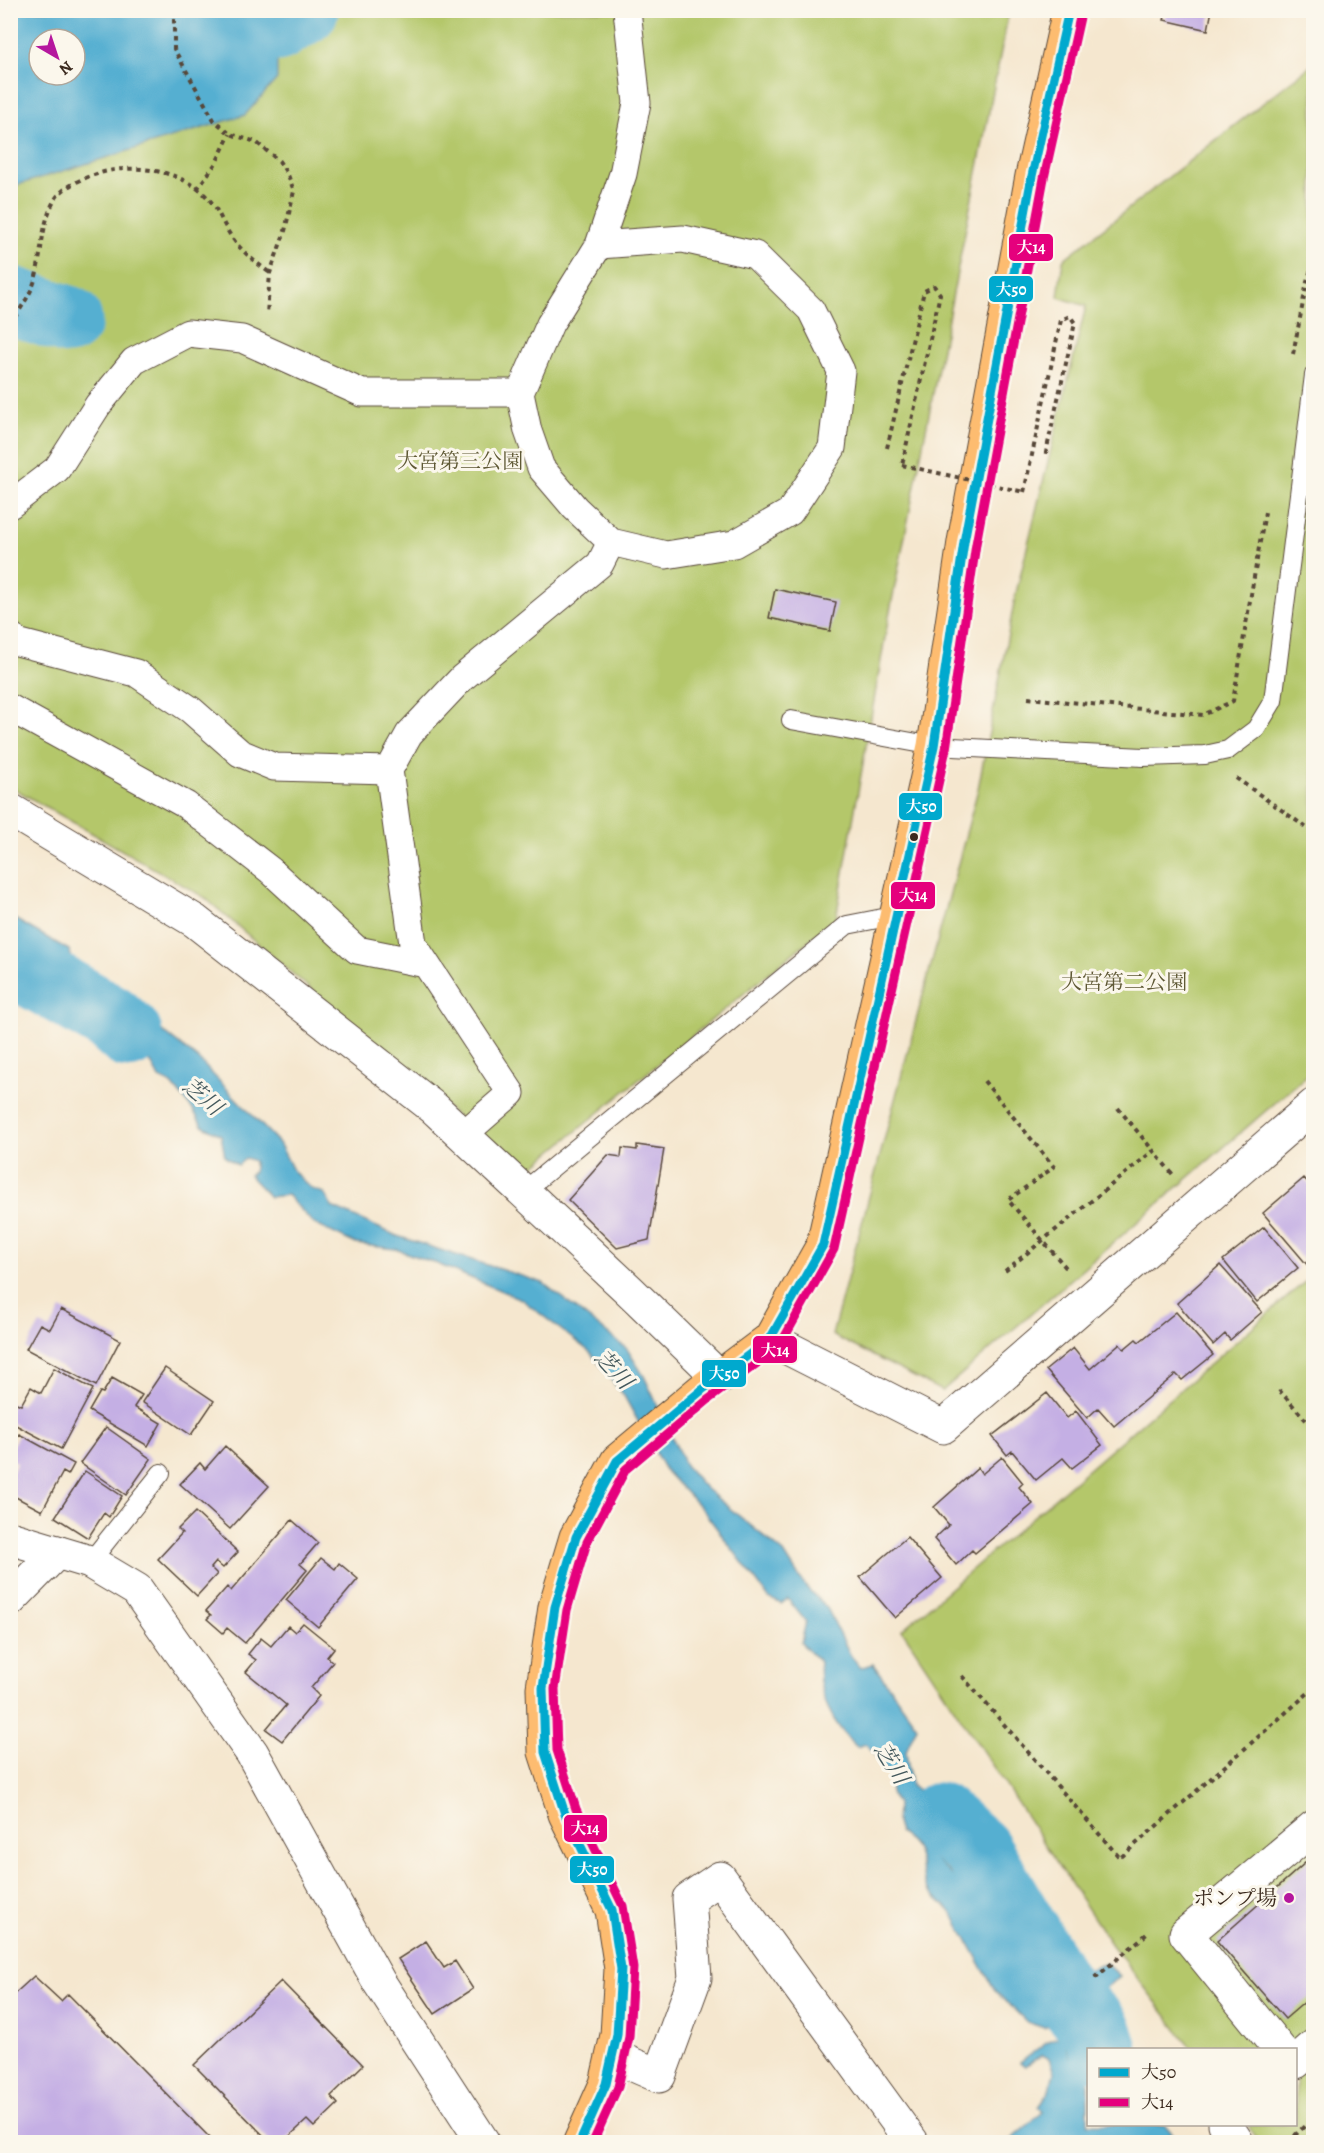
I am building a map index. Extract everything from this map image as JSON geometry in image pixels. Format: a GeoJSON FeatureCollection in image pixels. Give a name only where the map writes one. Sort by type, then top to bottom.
{"type":"FeatureCollection","features":[{"type":"Feature","properties":{"kind":"main road"},"geometry":{"type":"LineString","coordinates":[[580,2142],[606,2084],[613,2056],[617,2036],[621,1970],[612,1910],[565,1814],[545,1752],[543,1688],[555,1607],[576,1537],[617,1461],[711,1384],[770,1340],[823,1245],[934,746],[968,519],[1032,176],[1069,10]]}},
{"type":"Feature","properties":{"kind":"street"},"geometry":{"type":"LineString","coordinates":[[599,244],[683,239],[755,255],[811,310],[841,371],[832,448],[790,512],[734,544],[666,555],[611,542],[575,508],[541,468],[528,431],[520,393],[550,324],[599,244],[623,174],[637,103],[627,10]]}},
{"type":"Feature","properties":{"kind":"street"},"geometry":{"type":"LineString","coordinates":[[10,505],[57,469],[98,405],[134,361],[188,333],[242,339],[362,393],[520,393]]}},
{"type":"Feature","properties":{"kind":"street"},"geometry":{"type":"LineString","coordinates":[[464,1134],[511,1094],[413,944],[389,770],[409,734],[462,678],[600,564],[611,542]]}},
{"type":"Feature","properties":{"kind":"street"},"geometry":{"type":"LineString","coordinates":[[10,635],[17,642],[136,674],[191,710],[240,753],[274,767],[389,770]]}},
{"type":"Feature","properties":{"kind":"street"},"geometry":{"type":"LineString","coordinates":[[10,708],[186,805],[270,870],[357,950],[426,963]]}},
{"type":"Feature","properties":{"kind":"street"},"geometry":{"type":"LineString","coordinates":[[10,810],[195,921],[434,1108],[524,1191],[711,1384]]}},
{"type":"Feature","properties":{"kind":"street"},"geometry":{"type":"LineString","coordinates":[[770,1340],[943,1427],[1314,1106]]}},
{"type":"Feature","properties":{"kind":"street"},"geometry":{"type":"LineString","coordinates":[[10,1538],[90,1562],[137,1590],[252,1753],[379,1982],[483,2142]]}},
{"type":"Feature","properties":{"kind":"street"},"geometry":{"type":"LineString","coordinates":[[10,1600],[57,1552]]}},
{"type":"Feature","properties":{"kind":"street"},"geometry":{"type":"LineString","coordinates":[[1279,2048],[1186,1934],[1314,1827]]}},
{"type":"Feature","properties":{"kind":"street"},"geometry":{"type":"LineString","coordinates":[[613,2056],[659,2076],[694,1978],[689,1899],[720,1878],[912,2142]]}},
{"type":"Feature","properties":{"kind":"street"},"geometry":{"type":"LineString","coordinates":[[1297,2061],[1314,2046]]}},
{"type":"Feature","properties":{"kind":"street"},"geometry":{"type":"LineString","coordinates":[[1226,2126],[1237,2142]]}},
{"type":"Feature","properties":{"kind":"lane"},"geometry":{"type":"LineString","coordinates":[[791,720],[934,746],[1143,757],[1205,755],[1228,750],[1256,729],[1273,701],[1314,375]]}},
{"type":"Feature","properties":{"kind":"lane"},"geometry":{"type":"LineString","coordinates":[[524,1191],[848,925],[898,915]]}},
{"type":"Feature","properties":{"kind":"lane"},"geometry":{"type":"LineString","coordinates":[[90,1562],[161,1473]]}},
{"type":"Feature","properties":{"kind":"path"},"geometry":{"type":"LineString","coordinates":[[174,10],[174,49],[214,120],[230,134],[256,142],[279,161],[294,191],[285,231],[270,273],[264,349]]}},
{"type":"Feature","properties":{"kind":"path"},"geometry":{"type":"LineString","coordinates":[[197,189],[216,163],[230,134]]}},
{"type":"Feature","properties":{"kind":"path"},"geometry":{"type":"LineString","coordinates":[[10,324],[22,307],[34,281],[43,237],[55,199],[81,178],[109,170],[141,168],[170,174],[197,189],[215,207],[230,235],[244,254],[270,273]]}},
{"type":"Feature","properties":{"kind":"path"},"geometry":{"type":"LineString","coordinates":[[887,448],[924,291],[934,286],[940,294],[902,465],[1024,492],[1061,320],[1070,316],[1075,323],[1046,457]]}},
{"type":"Feature","properties":{"kind":"path"},"geometry":{"type":"LineString","coordinates":[[1028,698],[1203,715],[1233,701],[1267,500]]}},
{"type":"Feature","properties":{"kind":"path"},"geometry":{"type":"LineString","coordinates":[[1205,755],[1314,833]]}},
{"type":"Feature","properties":{"kind":"path"},"geometry":{"type":"LineString","coordinates":[[984,1081],[1054,1167],[1008,1200],[1091,1298]]}},
{"type":"Feature","properties":{"kind":"path"},"geometry":{"type":"LineString","coordinates":[[1118,1108],[1199,1205]]}},
{"type":"Feature","properties":{"kind":"path"},"geometry":{"type":"LineString","coordinates":[[1005,1271],[1153,1151]]}},
{"type":"Feature","properties":{"kind":"path"},"geometry":{"type":"LineString","coordinates":[[1279,1390],[1314,1429]]}},
{"type":"Feature","properties":{"kind":"path"},"geometry":{"type":"LineString","coordinates":[[962,1676],[1119,1858],[1314,1688]]}},
{"type":"Feature","properties":{"kind":"path"},"geometry":{"type":"LineString","coordinates":[[1288,2142],[1314,2117]]}},
{"type":"Feature","properties":{"kind":"green space","name":"大宮第三公園"},"geometry":{"type":"Polygon","coordinates":[[[11,11],[1009,11],[887,626],[836,918],[524,1174],[204,897],[11,787],[11,11]]]}},
{"type":"Feature","properties":{"kind":"green space","name":"大宮第二公園"},"geometry":{"type":"Polygon","coordinates":[[[1313,64],[1313,1070],[942,1391],[832,1335],[978,789],[1016,593],[1086,306],[1058,297],[1063,260],[1313,64]]]}},
{"type":"Feature","properties":{"kind":"green space"},"geometry":{"type":"Polygon","coordinates":[[[1313,1275],[1313,2142],[1259,2142],[1249,2126],[1297,2126],[1297,2048],[1191,2048],[1112,1945],[902,1630],[1313,1275]]]}},
{"type":"Feature","properties":{"kind":"water"},"geometry":{"type":"Polygon","coordinates":[[[11,10],[225,11],[277,27],[277,79],[245,115],[11,187],[11,10]]]}},
{"type":"Feature","properties":{"kind":"water"},"geometry":{"type":"Polygon","coordinates":[[[11,917],[69,950],[76,969],[115,1002],[134,1009],[198,1059],[279,1143],[294,1172],[312,1189],[324,1193],[332,1207],[397,1236],[543,1283],[627,1349],[644,1376],[685,1465],[705,1488],[784,1553],[805,1586],[827,1608],[851,1656],[861,1668],[873,1664],[917,1726],[906,1751],[911,1786],[937,1801],[970,1834],[1003,1881],[1014,1885],[1030,1911],[1034,1940],[1040,1953],[1052,1964],[1072,1976],[1106,1963],[1120,1976],[1093,1998],[1093,2013],[1111,2027],[1112,2045],[1115,2048],[1095,2048],[1088,2026],[1073,2015],[1044,2028],[1027,2022],[996,1992],[953,1915],[926,1887],[914,1846],[899,1833],[896,1823],[897,1804],[890,1793],[892,1777],[866,1744],[857,1747],[849,1739],[828,1709],[821,1686],[820,1662],[801,1643],[806,1622],[788,1599],[781,1604],[769,1598],[703,1510],[665,1470],[624,1396],[590,1352],[521,1299],[395,1249],[356,1244],[314,1224],[287,1195],[270,1197],[249,1175],[254,1172],[254,1161],[246,1158],[238,1165],[225,1157],[221,1135],[202,1125],[172,1084],[159,1078],[150,1061],[133,1053],[111,1035],[110,1026],[102,1022],[89,1024],[79,1017],[68,1002],[49,987],[44,968],[16,954],[11,959],[11,917]],[[912,1802],[908,1808],[926,1846],[938,1862],[954,1877],[964,1871],[974,1886],[979,1907],[998,1922],[1008,1910],[998,1886],[974,1852],[944,1847],[934,1839],[922,1805],[912,1802]]]}},
{"type":"Feature","properties":{"kind":"water"},"geometry":{"type":"Polygon","coordinates":[[[1063,2035],[1070,2057],[1081,2067],[1087,2066],[1087,2126],[1166,2126],[1180,2142],[1008,2142],[1043,2112],[1039,2107],[1048,2094],[1054,2073],[1049,2058],[1042,2055],[1025,2066],[1020,2062],[1048,2041],[1063,2035]]]}},
{"type":"Feature","properties":{"kind":"building"},"geometry":{"type":"Polygon","coordinates":[[[1167,10],[1212,10],[1208,30],[1164,20],[1167,10]]]}},
{"type":"Feature","properties":{"kind":"building"},"geometry":{"type":"Polygon","coordinates":[[[775,589],[836,602],[830,631],[769,618],[775,589]]]}},
{"type":"Feature","properties":{"kind":"building"},"geometry":{"type":"Polygon","coordinates":[[[637,1145],[664,1149],[649,1240],[617,1248],[568,1200],[608,1155],[621,1157],[622,1148],[637,1150],[637,1145]]]}},
{"type":"Feature","properties":{"kind":"building"},"geometry":{"type":"Polygon","coordinates":[[[1304,1178],[1314,1189],[1314,1263],[1309,1267],[1263,1213],[1304,1178]]]}},
{"type":"Feature","properties":{"kind":"building"},"geometry":{"type":"Polygon","coordinates":[[[1264,1227],[1298,1268],[1257,1302],[1223,1260],[1264,1227]]]}},
{"type":"Feature","properties":{"kind":"building"},"geometry":{"type":"Polygon","coordinates":[[[1220,1265],[1262,1312],[1230,1340],[1225,1334],[1213,1345],[1177,1303],[1220,1265]]]}},
{"type":"Feature","properties":{"kind":"building"},"geometry":{"type":"Polygon","coordinates":[[[61,1309],[120,1340],[96,1386],[26,1349],[40,1324],[50,1329],[61,1309]]]}},
{"type":"Feature","properties":{"kind":"building"},"geometry":{"type":"Polygon","coordinates":[[[1176,1312],[1213,1355],[1182,1380],[1176,1374],[1114,1426],[1098,1408],[1087,1418],[1046,1370],[1073,1348],[1090,1369],[1119,1344],[1124,1349],[1136,1339],[1139,1342],[1176,1312]]]}},
{"type":"Feature","properties":{"kind":"building"},"geometry":{"type":"Polygon","coordinates":[[[54,1368],[93,1389],[61,1449],[10,1422],[10,1409],[14,1402],[21,1405],[31,1387],[41,1393],[54,1368]]]}},
{"type":"Feature","properties":{"kind":"building"},"geometry":{"type":"Polygon","coordinates":[[[165,1368],[214,1401],[191,1435],[142,1402],[165,1368]]]}},
{"type":"Feature","properties":{"kind":"building"},"geometry":{"type":"Polygon","coordinates":[[[112,1378],[142,1395],[134,1407],[161,1423],[148,1446],[89,1411],[100,1392],[103,1393],[112,1378]]]}},
{"type":"Feature","properties":{"kind":"building"},"geometry":{"type":"Polygon","coordinates":[[[1047,1393],[1067,1418],[1076,1411],[1102,1445],[1072,1468],[1063,1458],[1036,1480],[1012,1451],[1007,1455],[992,1436],[1047,1393]]]}},
{"type":"Feature","properties":{"kind":"building"},"geometry":{"type":"Polygon","coordinates":[[[106,1427],[151,1459],[126,1495],[80,1463],[106,1427]]]}},
{"type":"Feature","properties":{"kind":"building"},"geometry":{"type":"Polygon","coordinates":[[[19,1434],[74,1464],[68,1475],[63,1472],[42,1511],[10,1494],[10,1476],[17,1463],[10,1459],[10,1450],[19,1434]]]}},
{"type":"Feature","properties":{"kind":"building"},"geometry":{"type":"Polygon","coordinates":[[[225,1446],[269,1486],[230,1529],[180,1484],[200,1463],[205,1469],[225,1446]]]}},
{"type":"Feature","properties":{"kind":"building"},"geometry":{"type":"Polygon","coordinates":[[[1002,1457],[1023,1483],[1019,1487],[1033,1504],[975,1553],[972,1550],[956,1565],[934,1539],[949,1525],[934,1507],[978,1468],[982,1474],[1002,1457]]]}},
{"type":"Feature","properties":{"kind":"building"},"geometry":{"type":"Polygon","coordinates":[[[85,1471],[122,1496],[109,1517],[104,1513],[88,1538],[55,1517],[85,1471]]]}},
{"type":"Feature","properties":{"kind":"building"},"geometry":{"type":"Polygon","coordinates":[[[195,1512],[238,1552],[223,1568],[216,1562],[211,1568],[217,1574],[197,1596],[158,1559],[182,1533],[178,1529],[195,1512]]]}},
{"type":"Feature","properties":{"kind":"building"},"geometry":{"type":"Polygon","coordinates":[[[292,1520],[318,1543],[300,1564],[307,1570],[245,1643],[227,1628],[223,1633],[207,1619],[211,1615],[206,1611],[227,1587],[231,1591],[292,1520]]]}},
{"type":"Feature","properties":{"kind":"building"},"geometry":{"type":"Polygon","coordinates":[[[907,1537],[942,1578],[895,1618],[860,1577],[907,1537]]]}},
{"type":"Feature","properties":{"kind":"building"},"geometry":{"type":"Polygon","coordinates":[[[321,1558],[335,1569],[339,1563],[358,1579],[318,1627],[286,1600],[321,1558]]]}},
{"type":"Feature","properties":{"kind":"building"},"geometry":{"type":"Polygon","coordinates":[[[303,1623],[334,1648],[327,1657],[333,1662],[311,1688],[319,1696],[282,1741],[266,1729],[286,1705],[246,1672],[256,1660],[248,1654],[261,1638],[271,1646],[288,1626],[295,1632],[303,1623]]]}},
{"type":"Feature","properties":{"kind":"building","name":"ポンプ場"},"geometry":{"type":"Polygon","coordinates":[[[1314,1855],[1314,1994],[1285,2019],[1217,1941],[1314,1855]]]}},
{"type":"Feature","properties":{"kind":"building"},"geometry":{"type":"Polygon","coordinates":[[[426,1941],[444,1968],[455,1961],[473,1989],[435,2014],[398,1959],[426,1941]]]}},
{"type":"Feature","properties":{"kind":"building"},"geometry":{"type":"Polygon","coordinates":[[[34,1976],[61,2001],[68,1994],[214,2142],[10,2142],[10,1998],[34,1976]]]}},
{"type":"Feature","properties":{"kind":"building"},"geometry":{"type":"Polygon","coordinates":[[[281,1981],[363,2065],[331,2096],[338,2104],[314,2127],[307,2120],[283,2142],[270,2142],[194,2065],[281,1981]]]}},
{"type":"Feature","properties":{"kind":"waterway"},"geometry":{"type":"LineString","coordinates":[[277,27],[304,10]]}},
{"type":"Feature","properties":{"kind":"waterway"},"geometry":{"type":"LineString","coordinates":[[10,300],[68,320]]}},
{"type":"Feature","properties":{"kind":"waterway","name":"芝川"},"geometry":{"type":"LineString","coordinates":[[10,961],[110,1018],[128,1034]]}},
{"type":"Feature","properties":{"kind":"waterway","name":"芝川"},"geometry":{"type":"LineString","coordinates":[[939,1817],[977,1850],[1058,1987],[1097,2029],[1103,2048]]}},
{"type":"Feature","properties":{"kind":"transit line","name":"大50"},"geometry":{"type":"LineString","coordinates":[[580,2142],[606,2084],[617,2035],[621,1969],[612,1910],[565,1814],[545,1752],[543,1688],[555,1607],[576,1537],[617,1461],[702,1390],[770,1339],[823,1245],[934,746],[964,542],[1032,176],[1069,10]]}},
{"type":"Feature","properties":{"kind":"transit line","name":"大14"},"geometry":{"type":"LineString","coordinates":[[593,2142],[618,2087],[629,2037],[633,1968],[623,1906],[576,1809],[557,1750],[555,1689],[567,1610],[587,1542],[626,1469],[709,1399],[779,1347],[834,1249],[946,749],[976,544],[1044,178],[1081,13]]}},
{"type":"Feature","properties":{"kind":"place","name":"ポンプ場"},"geometry":{"type":"Point","coordinates":[1289,1898]}}]}
